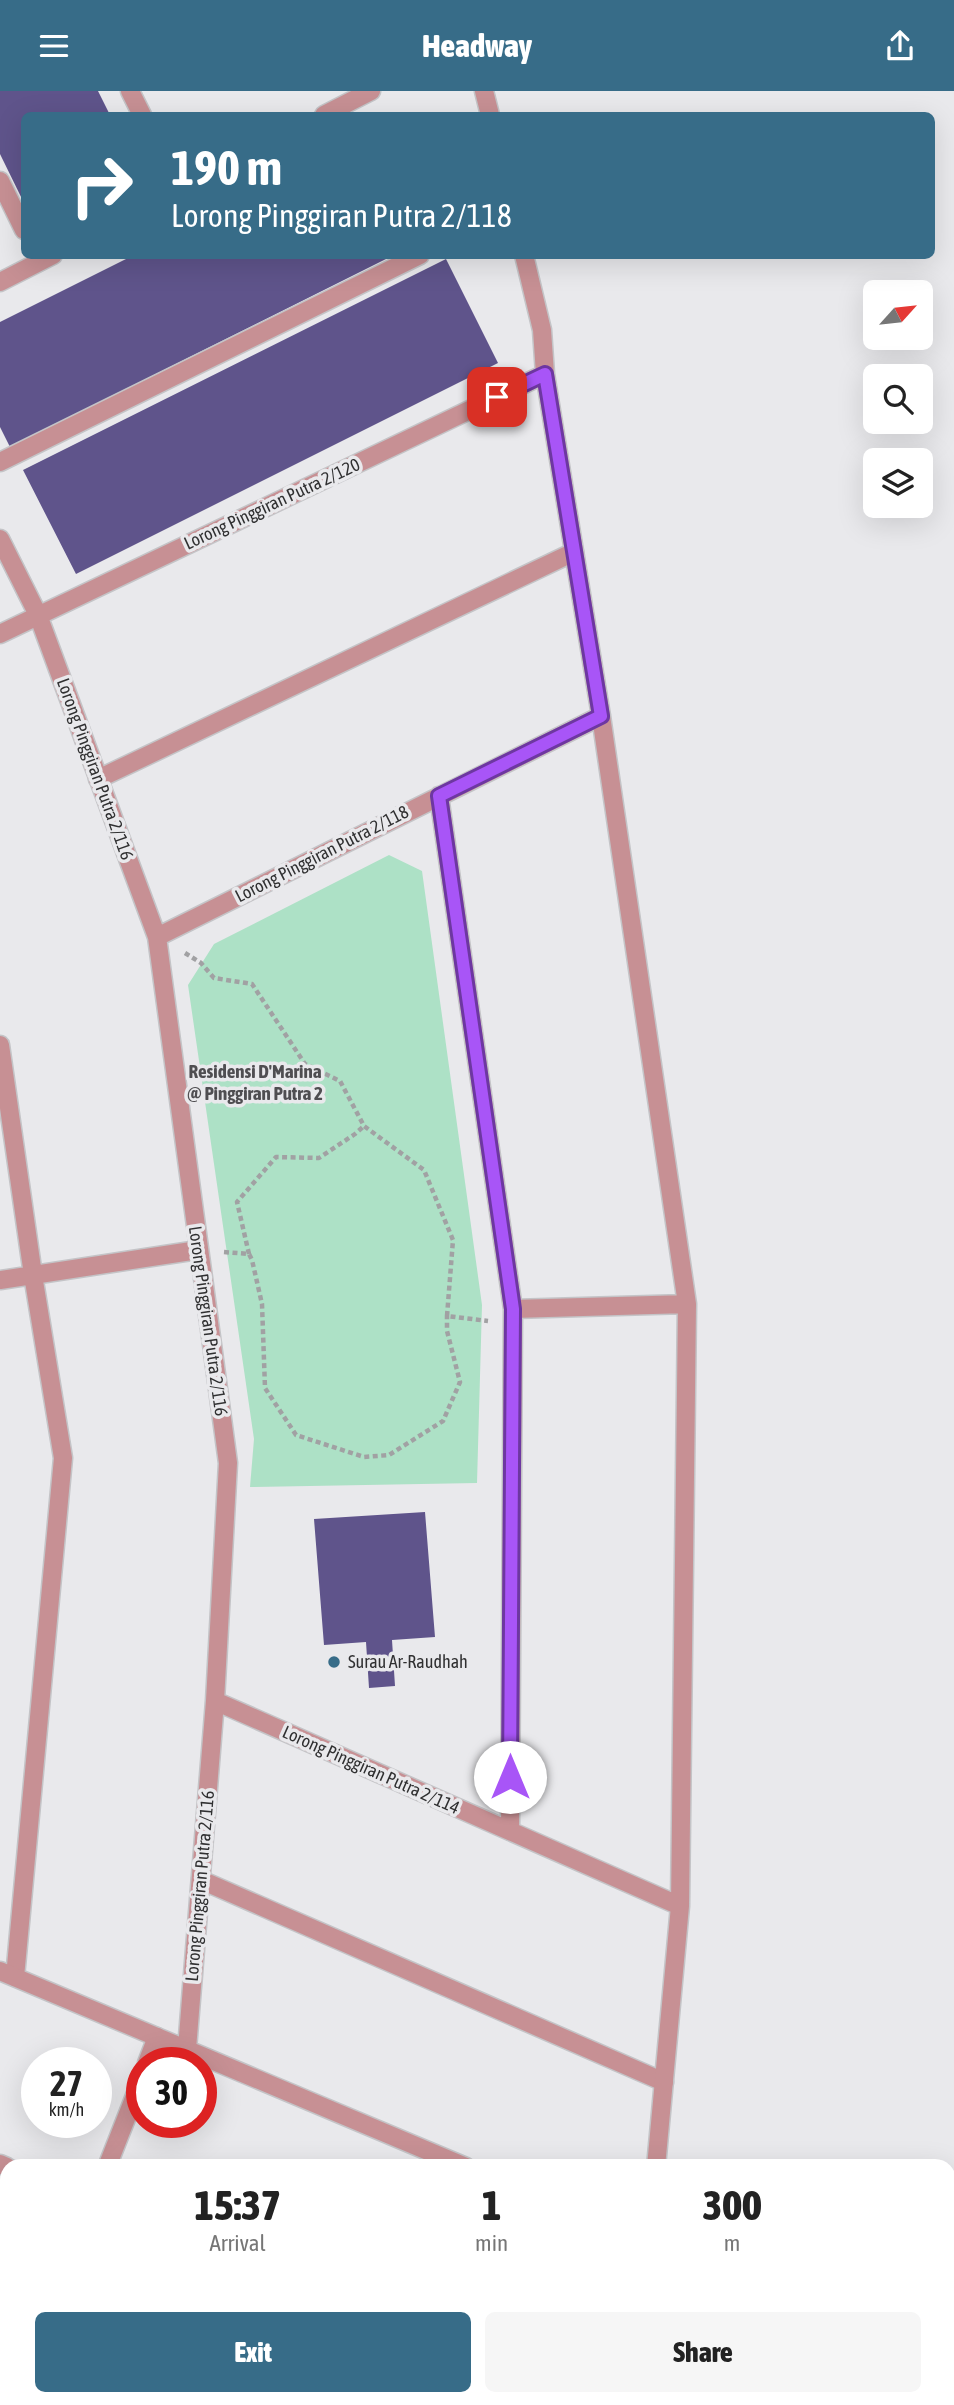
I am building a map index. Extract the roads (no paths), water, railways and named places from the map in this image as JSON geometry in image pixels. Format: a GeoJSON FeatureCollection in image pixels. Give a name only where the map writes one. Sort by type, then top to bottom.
{"type":"FeatureCollection","features":[{"type":"Feature","properties":{"kind":"street"},"geometry":{"type":"LineString","coordinates":[[130,91],[140,112]]}},
{"type":"Feature","properties":{"kind":"street"},"geometry":{"type":"LineString","coordinates":[[330,112],[371,91]]}},
{"type":"Feature","properties":{"kind":"street"},"geometry":{"type":"LineString","coordinates":[[484,91],[489,112]]}},
{"type":"Feature","properties":{"kind":"street"},"geometry":{"type":"LineString","coordinates":[[0,181],[21,224]]}},
{"type":"Feature","properties":{"kind":"street"},"geometry":{"type":"LineString","coordinates":[[0,282],[41,259]]}},
{"type":"Feature","properties":{"kind":"street"},"geometry":{"type":"LineString","coordinates":[[0,462],[412,259]]}},
{"type":"Feature","properties":{"kind":"street"},"geometry":{"type":"LineString","coordinates":[[525,259],[542,330],[545,374],[601,716],[687,1304],[680,1906],[657,2159]]}},
{"type":"Feature","properties":{"kind":"street","name":"Lorong Pinggiran Putra 2/120"},"geometry":{"type":"LineString","coordinates":[[0,634],[545,374]]}},
{"type":"Feature","properties":{"kind":"street","name":"Lorong Pinggiran Putra 2/116"},"geometry":{"type":"LineString","coordinates":[[0,539],[38,615],[157,937],[228,1463],[215,1701],[187,2047]]}},
{"type":"Feature","properties":{"kind":"street"},"geometry":{"type":"LineString","coordinates":[[98,779],[574,552]]}},
{"type":"Feature","properties":{"kind":"street","name":"Lorong Pinggiran Putra 2/118"},"geometry":{"type":"LineString","coordinates":[[157,937],[601,716]]}},
{"type":"Feature","properties":{"kind":"street"},"geometry":{"type":"LineString","coordinates":[[439,796],[512,1317],[510,1831]]}},
{"type":"Feature","properties":{"kind":"street"},"geometry":{"type":"LineString","coordinates":[[0,1045],[63,1458],[8,1974],[182,2047]]}},
{"type":"Feature","properties":{"kind":"street"},"geometry":{"type":"LineString","coordinates":[[0,1280],[198,1250]]}},
{"type":"Feature","properties":{"kind":"street"},"geometry":{"type":"LineString","coordinates":[[512,1317],[687,1304]]}},
{"type":"Feature","properties":{"kind":"street","name":"Lorong Pinggiran Putra 2/114"},"geometry":{"type":"LineString","coordinates":[[215,1701],[680,1906]]}},
{"type":"Feature","properties":{"kind":"street"},"geometry":{"type":"LineString","coordinates":[[201,1880],[664,2082]]}},
{"type":"Feature","properties":{"kind":"street"},"geometry":{"type":"LineString","coordinates":[[154,2047],[158,2037]]}},
{"type":"Feature","properties":{"kind":"street"},"geometry":{"type":"LineString","coordinates":[[217,2062],[447,2159]]}},
{"type":"Feature","properties":{"kind":"street"},"geometry":{"type":"LineString","coordinates":[[110,2159],[126,2119]]}},
{"type":"Feature","properties":{"kind":"place","name":"Surau Ar-Raudhah"},"geometry":{"type":"Point","coordinates":[334,1662]}},
{"type":"Feature","properties":{"kind":"district","name":"Residensi D'Marina @ Pinggiran Putra 2"},"geometry":{"type":"Point","coordinates":[255,1082]}}]}
